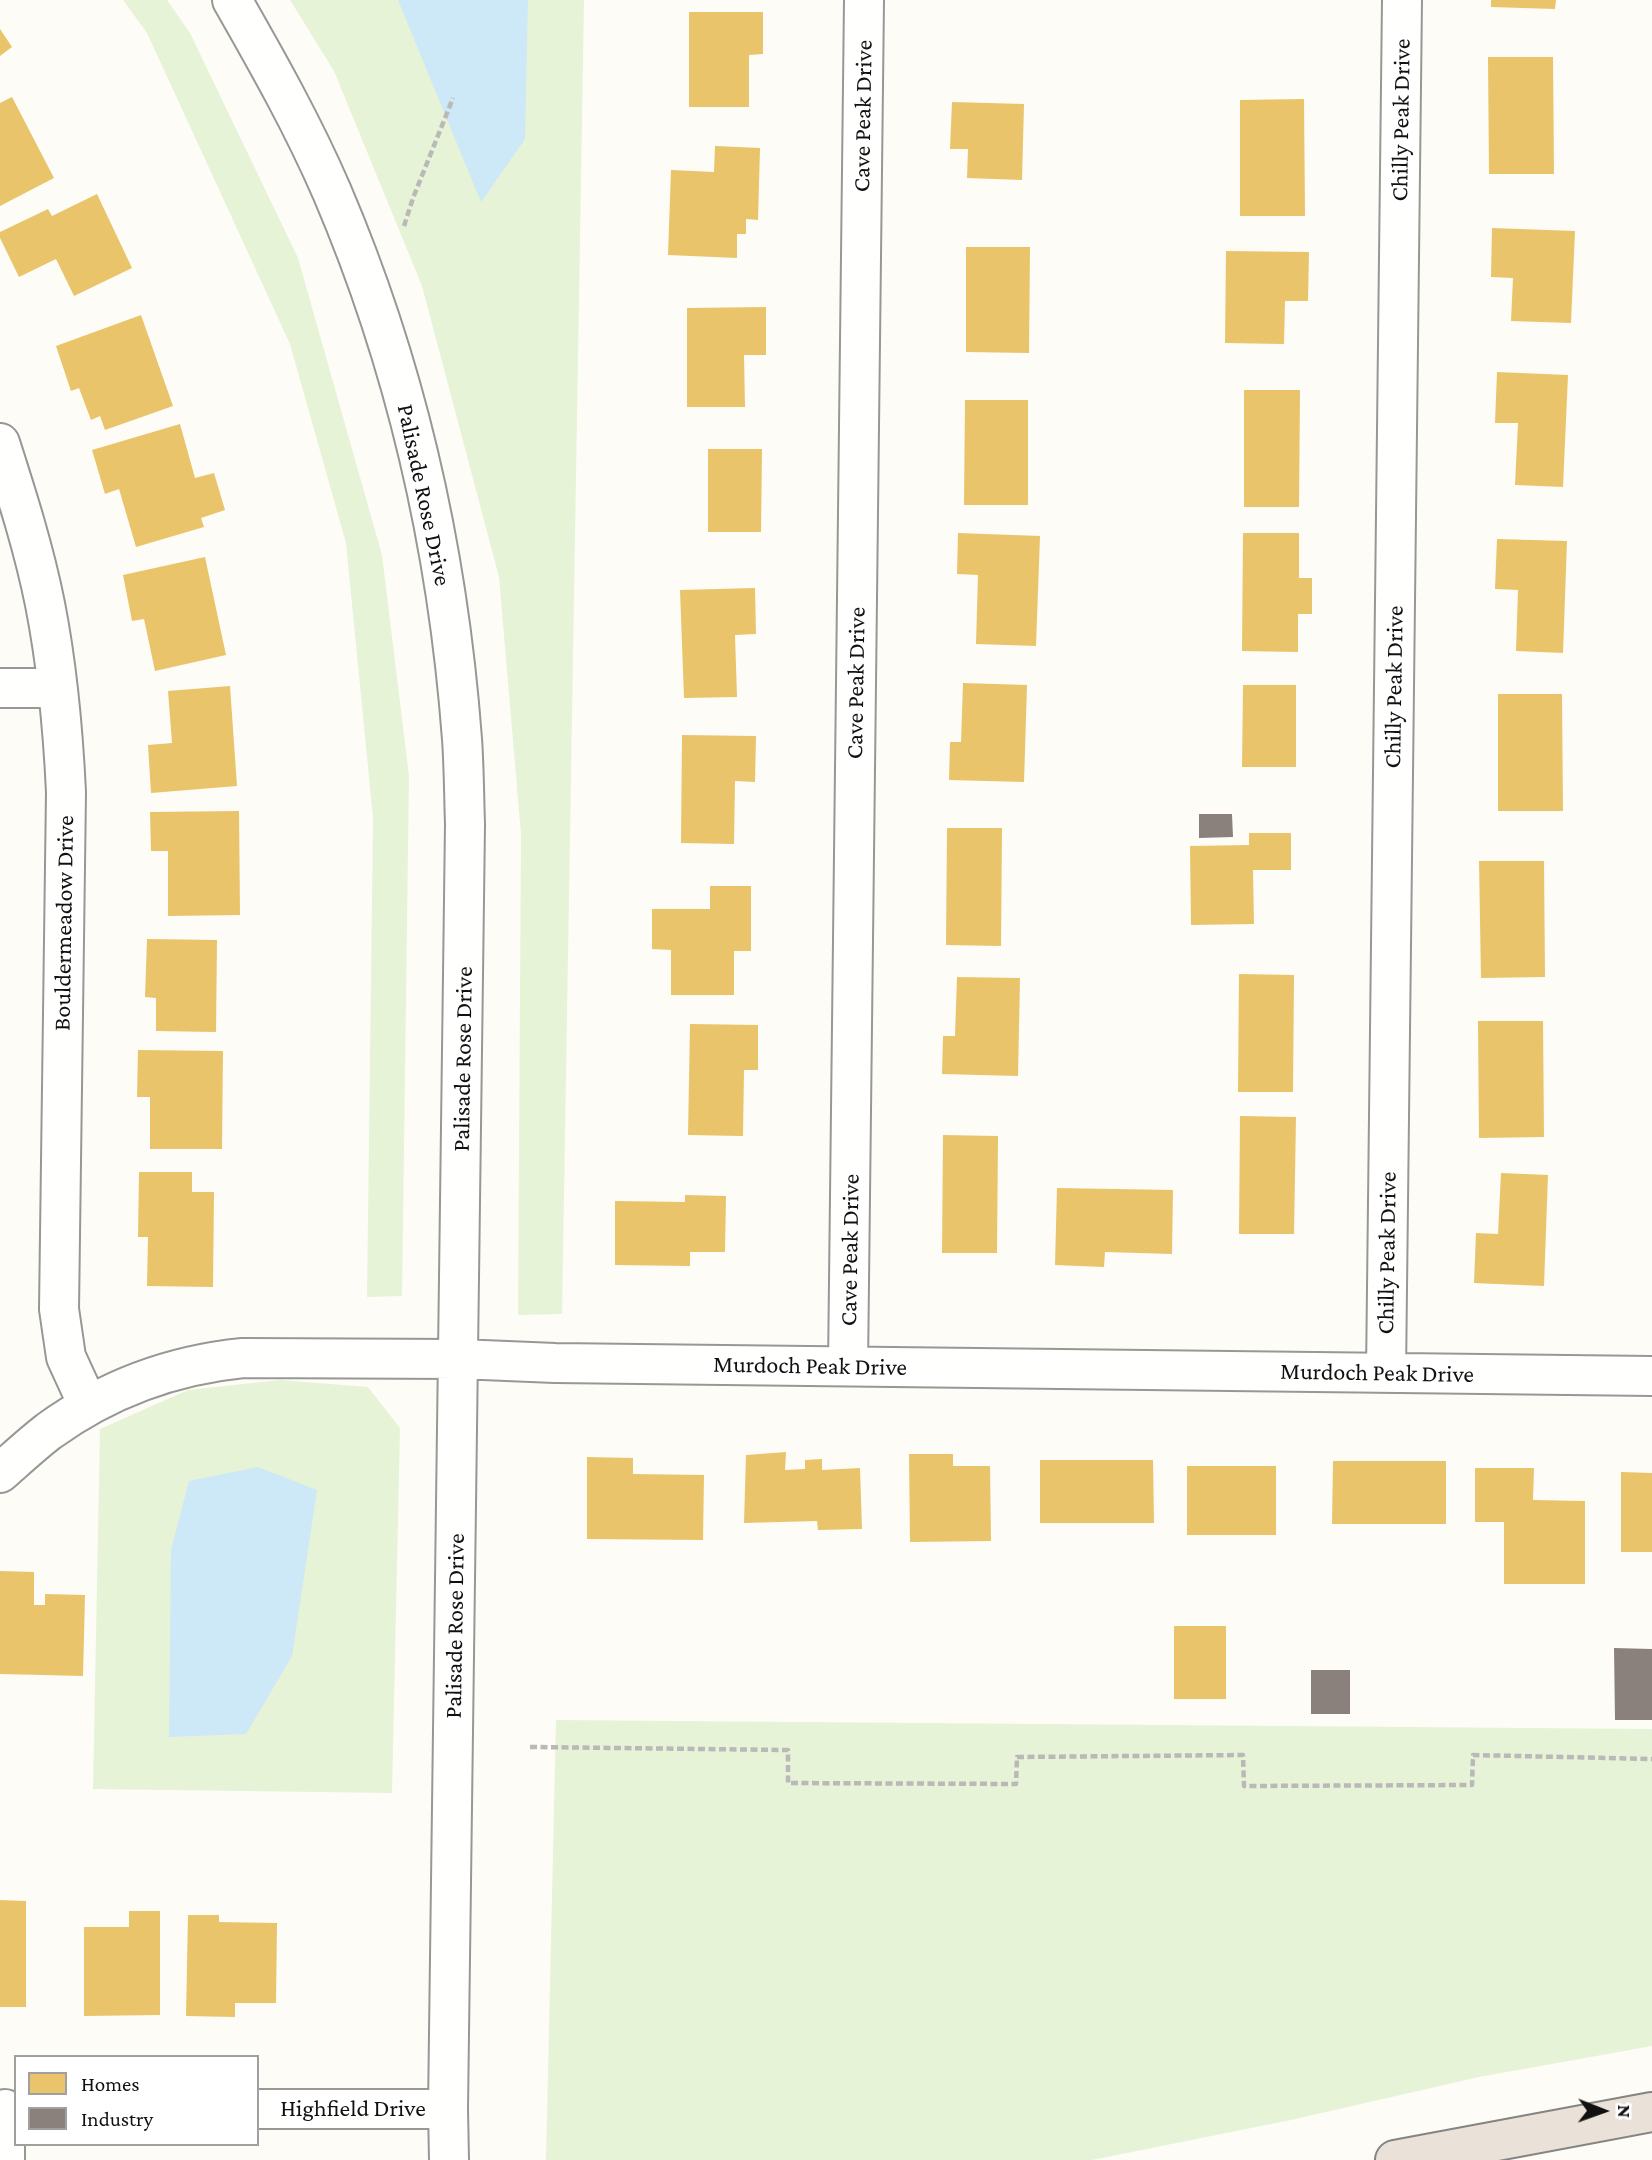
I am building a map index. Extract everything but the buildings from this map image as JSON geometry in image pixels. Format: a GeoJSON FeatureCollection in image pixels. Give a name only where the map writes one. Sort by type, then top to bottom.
{"type":"FeatureCollection","features":[{"type":"Feature","properties":{"kind":"highway"},"geometry":{"type":"LineString","coordinates":[[1395,2160],[1652,2112]]}},
{"type":"Feature","properties":{"kind":"street","name":"Palisade Rose Drive"},"geometry":{"type":"LineString","coordinates":[[232,0],[297,117],[332,192],[367,283],[401,390],[440,556],[463,741],[465,824],[449,2160]]}},
{"type":"Feature","properties":{"kind":"street","name":"Cave Peak Drive"},"geometry":{"type":"LineString","coordinates":[[848,1366],[864,0]]}},
{"type":"Feature","properties":{"kind":"street","name":"Chilly Peak Drive"},"geometry":{"type":"LineString","coordinates":[[1386,1373],[1402,0]]}},
{"type":"Feature","properties":{"kind":"street","name":"Bouldermeadow Drive"},"geometry":{"type":"LineString","coordinates":[[0,443],[25,523],[45,605],[64,748],[66,792],[59,1309],[66,1357],[88,1405]]}},
{"type":"Feature","properties":{"kind":"street"},"geometry":{"type":"LineString","coordinates":[[0,688],[57,688]]}},
{"type":"Feature","properties":{"kind":"street","name":"Murdoch Peak Drive"},"geometry":{"type":"LineString","coordinates":[[0,1473],[48,1432],[88,1405],[144,1379],[213,1361],[275,1357],[1652,1376]]}},
{"type":"Feature","properties":{"kind":"street"},"geometry":{"type":"LineString","coordinates":[[5,2160],[7,2109]]}},
{"type":"Feature","properties":{"kind":"street","name":"Highfield Drive"},"geometry":{"type":"LineString","coordinates":[[259,2109],[448,2109]]}},
{"type":"Feature","properties":{"kind":"path"},"geometry":{"type":"LineString","coordinates":[[404,226],[453,97]]}},
{"type":"Feature","properties":{"kind":"path"},"geometry":{"type":"LineString","coordinates":[[530,1746],[788,1749],[788,1783],[1016,1784],[1017,1757],[1243,1755],[1244,1786],[1472,1785],[1473,1755],[1652,1759]]}},
{"type":"Feature","properties":{"kind":"green space"},"geometry":{"type":"Polygon","coordinates":[[[123,0],[167,0],[190,33],[298,258],[382,555],[409,776],[402,1296],[367,1297],[373,818],[346,543],[290,344],[147,33],[123,0]]]}},
{"type":"Feature","properties":{"kind":"green space"},"geometry":{"type":"Polygon","coordinates":[[[290,0],[584,0],[562,1314],[518,1315],[521,834],[499,577],[422,286],[334,71],[290,0]]]}},
{"type":"Feature","properties":{"kind":"green space"},"geometry":{"type":"Polygon","coordinates":[[[280,1380],[368,1387],[400,1428],[392,1793],[93,1789],[100,1429],[188,1390],[280,1380]]]}},
{"type":"Feature","properties":{"kind":"green space"},"geometry":{"type":"Polygon","coordinates":[[[556,1720],[1652,1729],[1652,2046],[1479,2077],[1291,2120],[1092,2160],[546,2160],[556,1720]]]}},
{"type":"Feature","properties":{"kind":"water"},"geometry":{"type":"Polygon","coordinates":[[[398,0],[528,0],[525,139],[481,202],[398,0]]]}},
{"type":"Feature","properties":{"kind":"water"},"geometry":{"type":"Polygon","coordinates":[[[258,1467],[317,1490],[292,1656],[246,1734],[169,1737],[171,1550],[189,1481],[258,1467]]]}}]}
